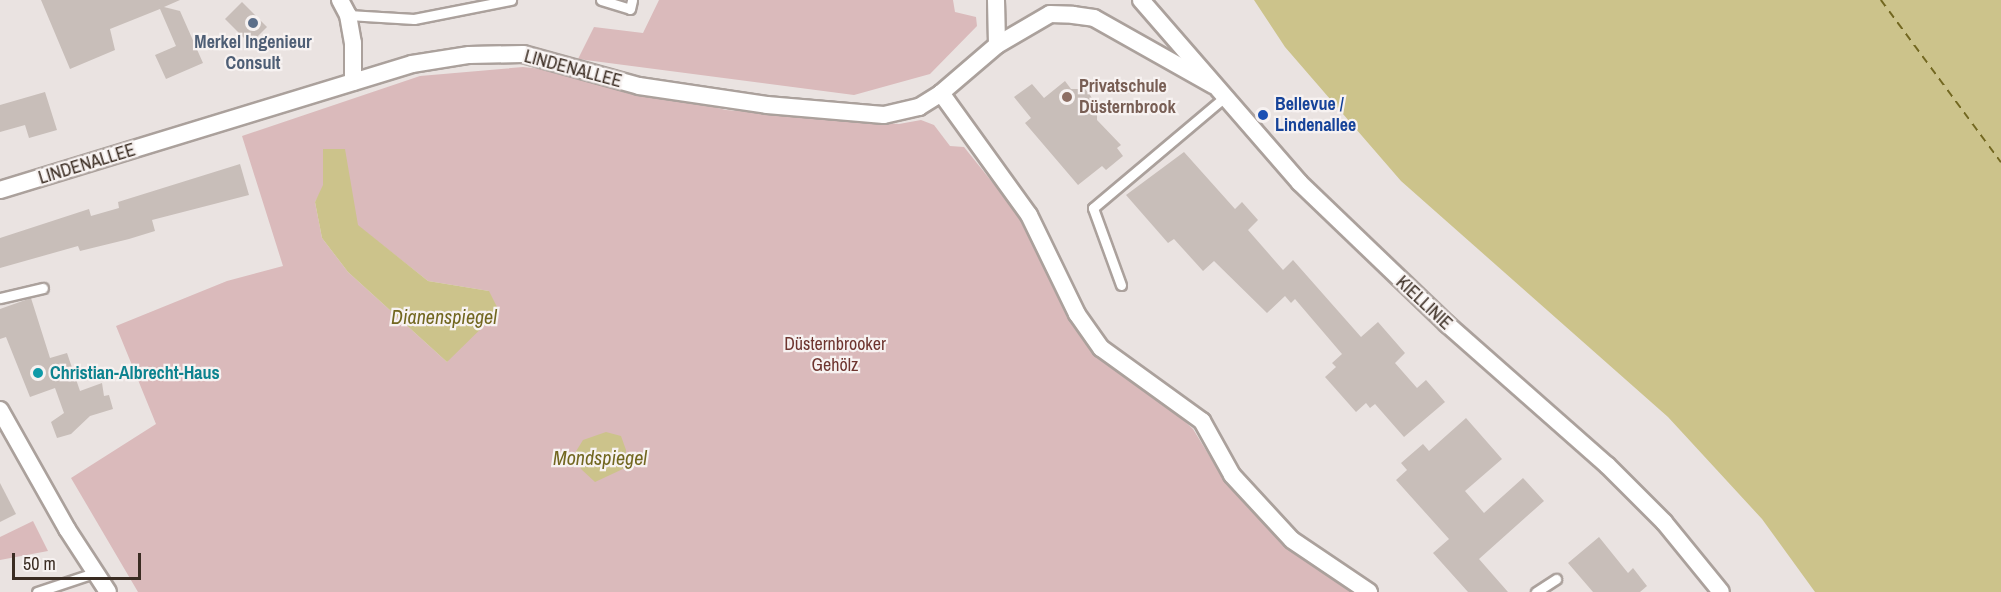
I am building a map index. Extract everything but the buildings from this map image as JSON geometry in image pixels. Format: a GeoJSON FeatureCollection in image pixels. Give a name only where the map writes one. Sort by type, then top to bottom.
{"type":"FeatureCollection","features":[{"type":"Feature","properties":{"kind":"street"},"geometry":{"type":"LineString","coordinates":[[340,0],[348,15],[353,82]]}},
{"type":"Feature","properties":{"kind":"street"},"geometry":{"type":"LineString","coordinates":[[996,0],[997,45]]}},
{"type":"Feature","properties":{"kind":"street","name":"KIELLINIE"},"geometry":{"type":"LineString","coordinates":[[1141,0],[1300,183],[1374,256],[1607,465],[1664,522],[1721,592]]}},
{"type":"Feature","properties":{"kind":"street","name":"LINDENALLEE"},"geometry":{"type":"LineString","coordinates":[[0,190],[412,64],[469,55],[523,54],[639,86],[767,105],[884,115],[919,107],[940,93],[997,45],[1050,14],[1094,18],[1222,92]]}},
{"type":"Feature","properties":{"kind":"street"},"geometry":{"type":"LineString","coordinates":[[940,93],[1029,215],[1077,315],[1101,348],[1202,421],[1232,475],[1292,540],[1370,592]]}},
{"type":"Feature","properties":{"kind":"street"},"geometry":{"type":"LineString","coordinates":[[0,410],[94,573],[108,592]]}},
{"type":"Feature","properties":{"kind":"lane"},"geometry":{"type":"LineString","coordinates":[[348,15],[414,19],[511,0]]}},
{"type":"Feature","properties":{"kind":"lane"},"geometry":{"type":"LineString","coordinates":[[602,0],[630,9],[632,0]]}},
{"type":"Feature","properties":{"kind":"lane"},"geometry":{"type":"LineString","coordinates":[[1121,285],[1093,207],[1222,92]]}},
{"type":"Feature","properties":{"kind":"lane"},"geometry":{"type":"LineString","coordinates":[[0,298],[43,288]]}},
{"type":"Feature","properties":{"kind":"lane"},"geometry":{"type":"LineString","coordinates":[[37,592],[94,573]]}},
{"type":"Feature","properties":{"kind":"lane"},"geometry":{"type":"LineString","coordinates":[[1536,592],[1556,579]]}},
{"type":"Feature","properties":{"kind":"green space"},"geometry":{"type":"Polygon","coordinates":[[[659,0],[953,0],[955,12],[976,17],[977,26],[930,74],[854,95],[578,59],[594,27],[643,33],[659,0]]]}},
{"type":"Feature","properties":{"kind":"green space","name":"Düsternbrooker Gehölz"},"geometry":{"type":"Polygon","coordinates":[[[523,67],[570,72],[726,110],[899,124],[921,120],[934,125],[950,146],[964,147],[1025,223],[1090,348],[1110,367],[1169,407],[1193,429],[1226,483],[1249,509],[1283,541],[1353,592],[138,592],[71,478],[156,424],[116,326],[227,281],[283,266],[242,136],[420,76],[523,67]],[[344,149],[315,202],[322,238],[348,272],[447,362],[489,291],[428,281],[357,225],[344,149]]]}},
{"type":"Feature","properties":{"kind":"green space"},"geometry":{"type":"Polygon","coordinates":[[[33,521],[48,551],[0,560],[0,537],[33,521]]]}},
{"type":"Feature","properties":{"kind":"water"},"geometry":{"type":"Polygon","coordinates":[[[1254,0],[2001,0],[2001,592],[1815,592],[1762,519],[1668,417],[1401,181],[1285,47],[1254,0]]]}},
{"type":"Feature","properties":{"kind":"water","name":"Dianenspiegel"},"geometry":{"type":"Polygon","coordinates":[[[323,149],[345,149],[358,225],[428,281],[489,291],[499,311],[447,362],[348,272],[322,238],[315,202],[323,185],[323,149]]]}},
{"type":"Feature","properties":{"kind":"water","name":"Mondspiegel"},"geometry":{"type":"Polygon","coordinates":[[[606,432],[621,436],[626,450],[625,468],[595,482],[581,469],[575,453],[583,440],[606,432]]]}},
{"type":"Feature","properties":{"kind":"ferry route"},"geometry":{"type":"LineString","coordinates":[[1881,0],[2001,162]]}},
{"type":"Feature","properties":{"kind":"place","name":"Merkel Ingenieur Consult"},"geometry":{"type":"Point","coordinates":[253,23]}},
{"type":"Feature","properties":{"kind":"place","name":"Privatschule Düsternbrook"},"geometry":{"type":"Point","coordinates":[1067,97]}},
{"type":"Feature","properties":{"kind":"place","name":"Bellevue / Lindenallee"},"geometry":{"type":"Point","coordinates":[1263,115]}},
{"type":"Feature","properties":{"kind":"place","name":"Christian-Albrecht-Haus"},"geometry":{"type":"Point","coordinates":[38,373]}}]}
